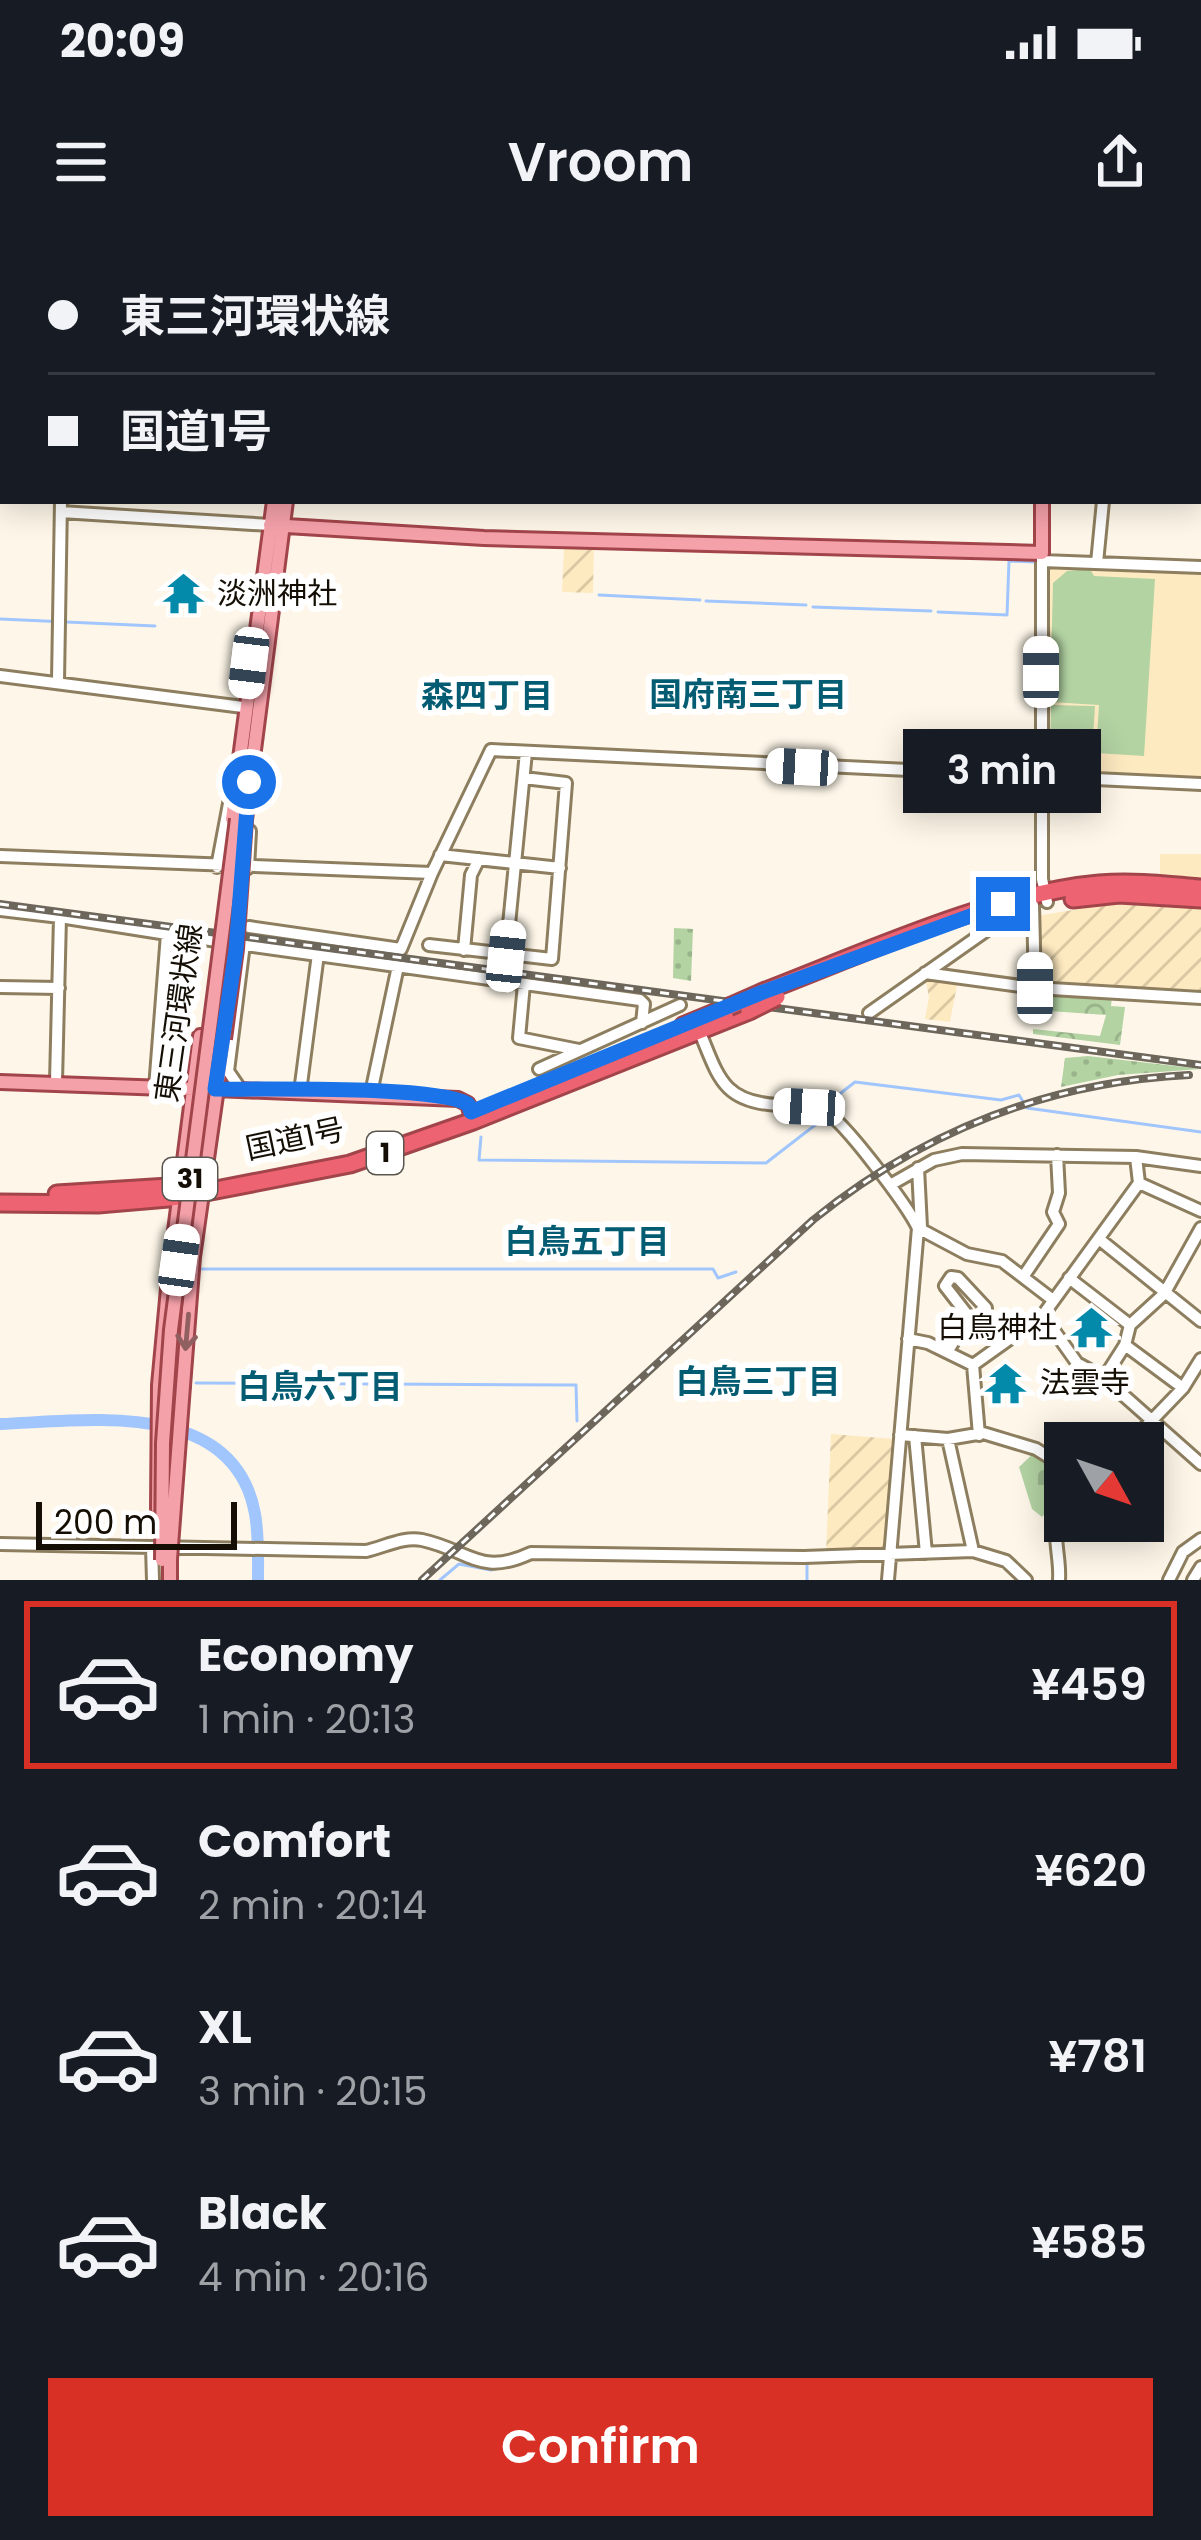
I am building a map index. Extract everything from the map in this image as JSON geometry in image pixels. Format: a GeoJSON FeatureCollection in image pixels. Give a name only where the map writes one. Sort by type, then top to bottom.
{"type":"FeatureCollection","features":[{"type":"Feature","properties":{"kind":"highway","name":"国道1号"},"geometry":{"type":"LineString","coordinates":[[698,1026],[729,1006],[1098,884],[1201,888]]}},
{"type":"Feature","properties":{"kind":"highway","name":"国道1号"},"geometry":{"type":"LineString","coordinates":[[0,1198],[98,1204],[350,1164],[698,1026],[748,1011],[770,995],[975,914],[1042,900],[1119,894],[1201,899]]}},
{"type":"Feature","properties":{"kind":"main road","name":"東三河環状線"},"geometry":{"type":"LineString","coordinates":[[274,504],[277,526]]}},
{"type":"Feature","properties":{"kind":"main road","name":"東三河環状線"},"geometry":{"type":"LineString","coordinates":[[157,1544],[171,1330],[250,708],[277,526],[285,504]]}},
{"type":"Feature","properties":{"kind":"main road"},"geometry":{"type":"LineString","coordinates":[[277,526],[484,538],[1042,557],[1042,504]]}},
{"type":"Feature","properties":{"kind":"main road","name":"東三河環状線"},"geometry":{"type":"LineString","coordinates":[[166,1560],[157,1544],[159,1384],[200,1036],[248,755],[250,708]]}},
{"type":"Feature","properties":{"kind":"main road","name":"東三河環状線"},"geometry":{"type":"LineString","coordinates":[[166,1580],[202,1190],[236,950],[238,820]]}},
{"type":"Feature","properties":{"kind":"main road"},"geometry":{"type":"LineString","coordinates":[[0,1082],[194,1089]]}},
{"type":"Feature","properties":{"kind":"main road"},"geometry":{"type":"LineString","coordinates":[[215,1089],[458,1099],[468,1104],[472,1117]]}},
{"type":"Feature","properties":{"kind":"street"},"geometry":{"type":"LineString","coordinates":[[1096,563],[1103,504]]}},
{"type":"Feature","properties":{"kind":"street"},"geometry":{"type":"LineString","coordinates":[[58,681],[61,507],[277,526]]}},
{"type":"Feature","properties":{"kind":"street"},"geometry":{"type":"LineString","coordinates":[[1035,988],[1042,900],[1042,557],[1201,567]]}},
{"type":"Feature","properties":{"kind":"street"},"geometry":{"type":"LineString","coordinates":[[248,868],[271,658],[264,632]]}},
{"type":"Feature","properties":{"kind":"street"},"geometry":{"type":"LineString","coordinates":[[0,676],[250,708],[217,867]]}},
{"type":"Feature","properties":{"kind":"street"},"geometry":{"type":"LineString","coordinates":[[248,927],[401,950],[490,749],[1201,784]]}},
{"type":"Feature","properties":{"kind":"street"},"geometry":{"type":"LineString","coordinates":[[506,956],[526,752]]}},
{"type":"Feature","properties":{"kind":"street"},"geometry":{"type":"LineString","coordinates":[[429,945],[552,958],[566,783],[524,778]]}},
{"type":"Feature","properties":{"kind":"street"},"geometry":{"type":"LineString","coordinates":[[440,855],[560,868]]}},
{"type":"Feature","properties":{"kind":"street"},"geometry":{"type":"LineString","coordinates":[[0,856],[432,874]]}},
{"type":"Feature","properties":{"kind":"street"},"geometry":{"type":"LineString","coordinates":[[464,950],[471,875],[479,860]]}},
{"type":"Feature","properties":{"kind":"street"},"geometry":{"type":"LineString","coordinates":[[0,910],[640,1000],[644,1004],[642,1023]]}},
{"type":"Feature","properties":{"kind":"street"},"geometry":{"type":"LineString","coordinates":[[869,1013],[1000,921],[1005,912]]}},
{"type":"Feature","properties":{"kind":"street"},"geometry":{"type":"LineString","coordinates":[[56,1082],[60,917]]}},
{"type":"Feature","properties":{"kind":"street"},"geometry":{"type":"LineString","coordinates":[[155,1088],[167,934]]}},
{"type":"Feature","properties":{"kind":"street"},"geometry":{"type":"LineString","coordinates":[[241,1090],[228,1071],[244,944]]}},
{"type":"Feature","properties":{"kind":"street"},"geometry":{"type":"LineString","coordinates":[[300,1092],[318,954]]}},
{"type":"Feature","properties":{"kind":"street"},"geometry":{"type":"LineString","coordinates":[[371,1093],[398,966]]}},
{"type":"Feature","properties":{"kind":"street"},"geometry":{"type":"LineString","coordinates":[[925,973],[1035,988],[1201,998]]}},
{"type":"Feature","properties":{"kind":"street"},"geometry":{"type":"LineString","coordinates":[[524,984],[519,1038],[580,1051]]}},
{"type":"Feature","properties":{"kind":"street"},"geometry":{"type":"LineString","coordinates":[[0,987],[58,988]]}},
{"type":"Feature","properties":{"kind":"street"},"geometry":{"type":"LineString","coordinates":[[539,1069],[680,1005]]}},
{"type":"Feature","properties":{"kind":"street"},"geometry":{"type":"LineString","coordinates":[[698,1026],[718,1076],[731,1093],[757,1104],[829,1112],[920,1229],[972,1254],[1002,1261],[1053,1300]]}},
{"type":"Feature","properties":{"kind":"street"},"geometry":{"type":"LineString","coordinates":[[890,1185],[953,1155],[1136,1157],[1201,1166]]}},
{"type":"Feature","properties":{"kind":"street"},"geometry":{"type":"LineString","coordinates":[[1023,1277],[1060,1224],[1053,1212],[1059,1193],[1057,1155]]}},
{"type":"Feature","properties":{"kind":"street"},"geometry":{"type":"LineString","coordinates":[[973,1365],[1043,1315],[1139,1184],[1136,1157]]}},
{"type":"Feature","properties":{"kind":"street"},"geometry":{"type":"LineString","coordinates":[[888,1580],[920,1229],[918,1168]]}},
{"type":"Feature","properties":{"kind":"street"},"geometry":{"type":"LineString","coordinates":[[1139,1184],[1201,1211]]}},
{"type":"Feature","properties":{"kind":"street"},"geometry":{"type":"LineString","coordinates":[[1104,1378],[1125,1345],[1130,1324],[1164,1294],[1201,1228]]}},
{"type":"Feature","properties":{"kind":"street"},"geometry":{"type":"LineString","coordinates":[[1099,1239],[1201,1321]]}},
{"type":"Feature","properties":{"kind":"street"},"geometry":{"type":"LineString","coordinates":[[972,1254],[966,1267],[945,1286],[973,1322]]}},
{"type":"Feature","properties":{"kind":"street"},"geometry":{"type":"LineString","coordinates":[[947,1352],[986,1308],[958,1278],[951,1277]]}},
{"type":"Feature","properties":{"kind":"street"},"geometry":{"type":"LineString","coordinates":[[1069,1278],[1130,1324]]}},
{"type":"Feature","properties":{"kind":"street"},"geometry":{"type":"LineString","coordinates":[[1043,1315],[1077,1363],[1104,1378],[1201,1464]]}},
{"type":"Feature","properties":{"kind":"street"},"geometry":{"type":"LineString","coordinates":[[908,1339],[973,1365]]}},
{"type":"Feature","properties":{"kind":"street"},"geometry":{"type":"LineString","coordinates":[[1125,1345],[1183,1388]]}},
{"type":"Feature","properties":{"kind":"street"},"geometry":{"type":"LineString","coordinates":[[1149,1422],[1183,1388],[1201,1359]]}},
{"type":"Feature","properties":{"kind":"street"},"geometry":{"type":"LineString","coordinates":[[973,1365],[979,1435]]}},
{"type":"Feature","properties":{"kind":"street"},"geometry":{"type":"LineString","coordinates":[[900,1435],[1008,1438],[1044,1456]]}},
{"type":"Feature","properties":{"kind":"street"},"geometry":{"type":"LineString","coordinates":[[915,1436],[926,1553]]}},
{"type":"Feature","properties":{"kind":"street"},"geometry":{"type":"LineString","coordinates":[[948,1439],[973,1552]]}},
{"type":"Feature","properties":{"kind":"street"},"geometry":{"type":"LineString","coordinates":[[1169,1580],[1183,1552],[1201,1539]]}},
{"type":"Feature","properties":{"kind":"street"},"geometry":{"type":"LineString","coordinates":[[0,1544],[366,1551],[421,1540],[486,1565],[531,1552],[890,1556],[973,1552],[1006,1561],[1025,1580]]}},
{"type":"Feature","properties":{"kind":"street"},"geometry":{"type":"LineString","coordinates":[[1054,1542],[1059,1580]]}},
{"type":"Feature","properties":{"kind":"street"},"geometry":{"type":"LineString","coordinates":[[153,1580],[157,1544]]}},
{"type":"Feature","properties":{"kind":"street"},"geometry":{"type":"LineString","coordinates":[[1193,1580],[1201,1567]]}},
{"type":"Feature","properties":{"kind":"shaded area"},"geometry":{"type":"Polygon","coordinates":[[[564,548],[594,548],[593,593],[562,592],[564,548]]]}},
{"type":"Feature","properties":{"kind":"shaded area"},"geometry":{"type":"Polygon","coordinates":[[[1047,565],[1201,569],[1201,781],[1052,772],[1048,768],[1047,565]]]}},
{"type":"Feature","properties":{"kind":"shaded area"},"geometry":{"type":"Polygon","coordinates":[[[1160,854],[1201,854],[1201,879],[1160,875],[1160,854]]]}},
{"type":"Feature","properties":{"kind":"shaded area"},"geometry":{"type":"Polygon","coordinates":[[[1128,901],[1201,905],[1201,995],[1038,987],[1036,916],[1128,901]]]}},
{"type":"Feature","properties":{"kind":"shaded area"},"geometry":{"type":"Polygon","coordinates":[[[925,977],[958,980],[950,1022],[925,1019],[929,997],[925,977]]]}},
{"type":"Feature","properties":{"kind":"shaded area"},"geometry":{"type":"Polygon","coordinates":[[[831,1434],[894,1439],[886,1551],[826,1552],[831,1434]]]}},
{"type":"Feature","properties":{"kind":"green space"},"geometry":{"type":"Polygon","coordinates":[[[1090,569],[1094,576],[1155,579],[1144,756],[1096,753],[1099,705],[1050,702],[1053,583],[1067,571],[1090,569]]]}},
{"type":"Feature","properties":{"kind":"green space"},"geometry":{"type":"Polygon","coordinates":[[[1051,705],[1095,706],[1091,769],[1050,767],[1051,705]]]}},
{"type":"Feature","properties":{"kind":"green space"},"geometry":{"type":"Polygon","coordinates":[[[674,928],[693,929],[691,981],[673,978],[674,928]]]}},
{"type":"Feature","properties":{"kind":"green space"},"geometry":{"type":"Polygon","coordinates":[[[1036,992],[1112,996],[1111,1006],[1125,1007],[1120,1045],[1033,1034],[1033,1029],[1100,1036],[1106,1015],[1035,1010],[1036,992]]]}},
{"type":"Feature","properties":{"kind":"green space"},"geometry":{"type":"Polygon","coordinates":[[[1088,1056],[1201,1069],[1118,1075],[1061,1087],[1065,1058],[1088,1056]]]}},
{"type":"Feature","properties":{"kind":"green space"},"geometry":{"type":"Polygon","coordinates":[[[1036,1451],[1044,1456],[1042,1517],[1032,1509],[1019,1467],[1036,1451]]]}},
{"type":"Feature","properties":{"kind":"waterway"},"geometry":{"type":"LineString","coordinates":[[938,612],[1007,615],[1009,561],[1036,562]]}},
{"type":"Feature","properties":{"kind":"waterway"},"geometry":{"type":"LineString","coordinates":[[599,595],[700,600]]}},
{"type":"Feature","properties":{"kind":"waterway"},"geometry":{"type":"LineString","coordinates":[[706,601],[806,605]]}},
{"type":"Feature","properties":{"kind":"waterway"},"geometry":{"type":"LineString","coordinates":[[813,607],[931,611]]}},
{"type":"Feature","properties":{"kind":"waterway"},"geometry":{"type":"LineString","coordinates":[[0,619],[155,626]]}},
{"type":"Feature","properties":{"kind":"waterway"},"geometry":{"type":"LineString","coordinates":[[481,1137],[479,1160],[766,1163],[819,1122],[832,1100],[855,1082],[1001,1100],[1019,1095],[1027,1108],[1201,1132]]}},
{"type":"Feature","properties":{"kind":"waterway"},"geometry":{"type":"LineString","coordinates":[[202,1269],[713,1269],[718,1278],[736,1272]]}},
{"type":"Feature","properties":{"kind":"waterway"},"geometry":{"type":"LineString","coordinates":[[196,1383],[576,1385],[577,1421]]}},
{"type":"Feature","properties":{"kind":"waterway"},"geometry":{"type":"LineString","coordinates":[[0,1424],[73,1420],[152,1424],[188,1433],[218,1450],[242,1476],[255,1514],[258,1580]]}},
{"type":"Feature","properties":{"kind":"waterway"},"geometry":{"type":"LineString","coordinates":[[440,1580],[459,1564],[491,1570],[528,1560]]}},
{"type":"Feature","properties":{"kind":"waterway"},"geometry":{"type":"LineString","coordinates":[[634,1560],[744,1561]]}},
{"type":"Feature","properties":{"kind":"waterway"},"geometry":{"type":"LineString","coordinates":[[807,1563],[807,1580]]}},
{"type":"Feature","properties":{"kind":"railway"},"geometry":{"type":"LineString","coordinates":[[0,904],[1201,1065]]}},
{"type":"Feature","properties":{"kind":"railway"},"geometry":{"type":"LineString","coordinates":[[422,1580],[813,1220],[855,1189],[898,1161],[989,1117],[1086,1088],[1189,1075]]}},
{"type":"Feature","properties":{"kind":"place","name":"淡洲神社"},"geometry":{"type":"Point","coordinates":[183,594]}},
{"type":"Feature","properties":{"kind":"place","name":"白鳥神社"},"geometry":{"type":"Point","coordinates":[1091,1328]}},
{"type":"Feature","properties":{"kind":"place","name":"法雲寺"},"geometry":{"type":"Point","coordinates":[1006,1383]}},
{"type":"Feature","properties":{"kind":"district","name":"国府南三丁目"},"geometry":{"type":"Point","coordinates":[748,694]}},
{"type":"Feature","properties":{"kind":"district","name":"森四丁目"},"geometry":{"type":"Point","coordinates":[487,695]}},
{"type":"Feature","properties":{"kind":"district","name":"白鳥五丁目"},"geometry":{"type":"Point","coordinates":[587,1241]}},
{"type":"Feature","properties":{"kind":"district","name":"白鳥三丁目"},"geometry":{"type":"Point","coordinates":[758,1381]}},
{"type":"Feature","properties":{"kind":"district","name":"白鳥六丁目"},"geometry":{"type":"Point","coordinates":[320,1386]}},
{"type":"Feature","properties":{"kind":"route"},"geometry":{"type":"LineString","coordinates":[[249,782],[236,950],[215,1089],[404,1094],[458,1099],[471,1112],[763,992],[1003,904]]}}]}
